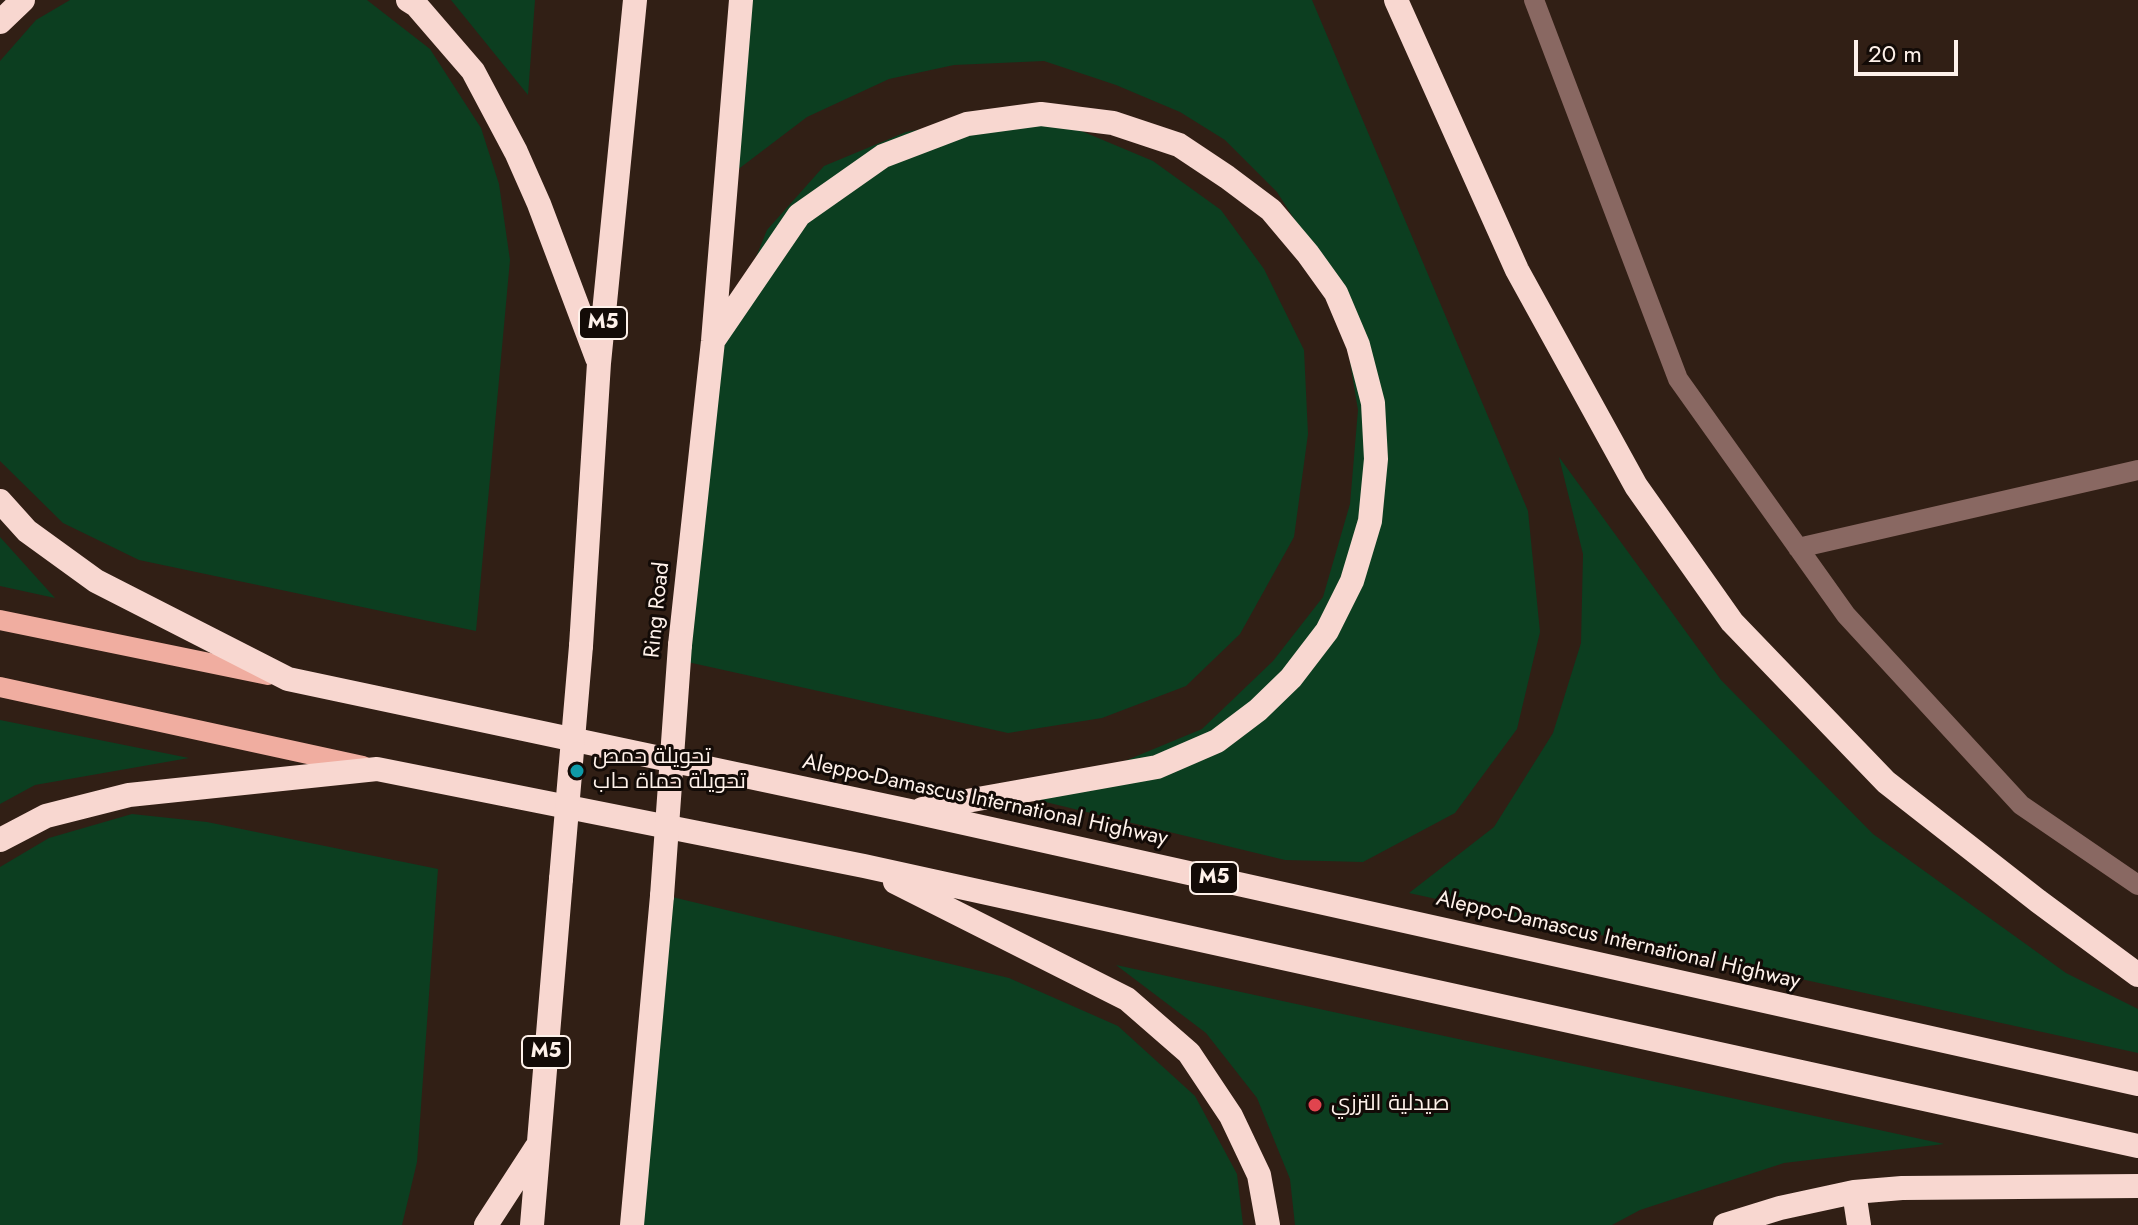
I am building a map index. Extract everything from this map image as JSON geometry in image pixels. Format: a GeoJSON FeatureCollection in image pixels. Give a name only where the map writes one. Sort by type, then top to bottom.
{"type":"FeatureCollection","features":[{"type":"Feature","properties":{"kind":"highway"},"geometry":{"type":"LineString","coordinates":[[0,22],[23,0]]}},
{"type":"Feature","properties":{"kind":"highway"},"geometry":{"type":"LineString","coordinates":[[408,0],[416,5],[473,71],[516,152],[599,363]]}},
{"type":"Feature","properties":{"kind":"highway","name":"M5"},"geometry":{"type":"LineString","coordinates":[[532,1225],[581,646],[599,363],[635,0]]}},
{"type":"Feature","properties":{"kind":"highway","name":"Ring Road"},"geometry":{"type":"LineString","coordinates":[[632,1225],[662,896],[680,645],[713,341],[741,0]]}},
{"type":"Feature","properties":{"kind":"highway"},"geometry":{"type":"LineString","coordinates":[[1396,0],[1517,270],[1636,486],[1732,622],[1886,782],[2138,975]]}},
{"type":"Feature","properties":{"kind":"highway"},"geometry":{"type":"LineString","coordinates":[[713,341],[799,215],[883,156],[967,124],[1041,114],[1113,123],[1179,145],[1227,177],[1271,210],[1308,254],[1336,293],[1358,345],[1373,403],[1376,459],[1370,521],[1352,581],[1327,631],[1291,678],[1258,710],[1217,741],[1157,767],[910,811]]}},
{"type":"Feature","properties":{"kind":"highway","name":"Aleppo-Damascus International Highway"},"geometry":{"type":"LineString","coordinates":[[0,501],[27,531],[96,581],[288,679],[910,811],[2138,1084]]}},
{"type":"Feature","properties":{"kind":"highway"},"geometry":{"type":"LineString","coordinates":[[0,840],[46,816],[129,795],[377,769],[864,866],[2138,1146]]}},
{"type":"Feature","properties":{"kind":"highway"},"geometry":{"type":"LineString","coordinates":[[864,866],[1127,999],[1189,1053],[1231,1116],[1259,1175],[1268,1225]]}},
{"type":"Feature","properties":{"kind":"highway"},"geometry":{"type":"LineString","coordinates":[[486,1225],[538,1146]]}},
{"type":"Feature","properties":{"kind":"highway"},"geometry":{"type":"LineString","coordinates":[[1725,1225],[1780,1208],[1854,1192],[1902,1188],[2138,1186]]}},
{"type":"Feature","properties":{"kind":"highway"},"geometry":{"type":"LineString","coordinates":[[1854,1192],[1859,1225]]}},
{"type":"Feature","properties":{"kind":"main road"},"geometry":{"type":"LineString","coordinates":[[0,620],[288,679]]}},
{"type":"Feature","properties":{"kind":"main road"},"geometry":{"type":"LineString","coordinates":[[0,687],[377,769]]}},
{"type":"Feature","properties":{"kind":"street"},"geometry":{"type":"LineString","coordinates":[[1534,0],[1678,379],[1846,615],[2021,805],[2138,885]]}},
{"type":"Feature","properties":{"kind":"street"},"geometry":{"type":"LineString","coordinates":[[1798,548],[2138,470]]}},
{"type":"Feature","properties":{"kind":"green space"},"geometry":{"type":"Polygon","coordinates":[[[70,0],[367,0],[430,49],[481,128],[499,184],[510,260],[476,631],[139,560],[63,523],[0,461],[0,61],[36,20],[70,0]]]}},
{"type":"Feature","properties":{"kind":"green space"},"geometry":{"type":"Polygon","coordinates":[[[451,0],[535,0],[528,95],[451,0]]]}},
{"type":"Feature","properties":{"kind":"green space"},"geometry":{"type":"Polygon","coordinates":[[[738,0],[1312,0],[1528,511],[1540,632],[1517,729],[1455,813],[1363,862],[1285,860],[1033,799],[1202,729],[1273,661],[1323,597],[1350,504],[1358,410],[1344,327],[1317,255],[1277,192],[1225,140],[1180,112],[1116,85],[1044,61],[954,65],[889,79],[807,117],[724,180],[738,0]]]}},
{"type":"Feature","properties":{"kind":"green space"},"geometry":{"type":"Polygon","coordinates":[[[991,116],[1079,130],[1153,161],[1221,210],[1264,269],[1304,350],[1308,434],[1294,537],[1240,634],[1186,686],[1102,718],[1008,733],[683,661],[707,402],[732,316],[767,230],[824,166],[906,132],[991,116]]]}},
{"type":"Feature","properties":{"kind":"green space"},"geometry":{"type":"Polygon","coordinates":[[[1559,457],[1721,680],[1873,834],[2066,973],[2138,1009],[2138,1053],[1409,893],[1494,827],[1553,733],[1581,643],[1583,554],[1559,457]]]}},
{"type":"Feature","properties":{"kind":"green space"},"geometry":{"type":"Polygon","coordinates":[[[0,537],[55,598],[0,586],[0,537]]]}},
{"type":"Feature","properties":{"kind":"green space"},"geometry":{"type":"Polygon","coordinates":[[[0,720],[189,758],[35,785],[0,804],[0,720]]]}},
{"type":"Feature","properties":{"kind":"green space"},"geometry":{"type":"Polygon","coordinates":[[[132,814],[207,822],[438,869],[417,1162],[402,1225],[0,1225],[0,867],[49,838],[132,814]]]}},
{"type":"Feature","properties":{"kind":"green space"},"geometry":{"type":"Polygon","coordinates":[[[668,896],[1009,978],[1118,1026],[1195,1096],[1237,1174],[1243,1225],[642,1225],[668,896]]]}},
{"type":"Feature","properties":{"kind":"green space"},"geometry":{"type":"Polygon","coordinates":[[[1116,965],[1944,1144],[1784,1163],[1640,1210],[1612,1225],[1295,1225],[1290,1179],[1257,1098],[1206,1033],[1116,965]]]}},
{"type":"Feature","properties":{"kind":"place","name":"تحويلة حمص تحويلة حماة حاب"},"geometry":{"type":"Point","coordinates":[577,771]}},
{"type":"Feature","properties":{"kind":"place","name":"صيدلية الترزي"},"geometry":{"type":"Point","coordinates":[1315,1105]}}]}
